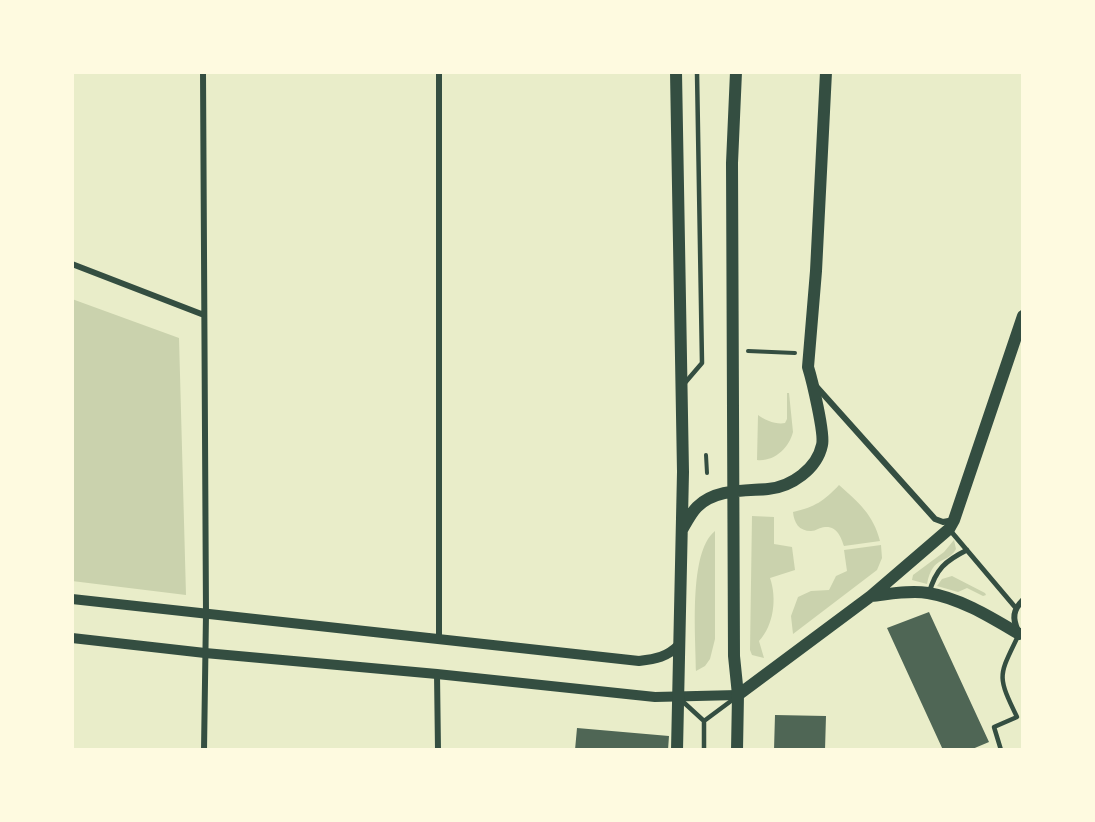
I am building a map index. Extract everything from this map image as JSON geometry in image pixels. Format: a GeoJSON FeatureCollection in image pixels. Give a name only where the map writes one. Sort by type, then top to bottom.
{"type":"FeatureCollection","features":[{"type":"Feature","properties":{"kind":"main road"},"geometry":{"type":"LineString","coordinates":[[676,72],[683,386],[677,750]]}},
{"type":"Feature","properties":{"kind":"main road"},"geometry":{"type":"LineString","coordinates":[[727,72],[730,75],[727,143],[732,163]]}},
{"type":"Feature","properties":{"kind":"main road"},"geometry":{"type":"LineString","coordinates":[[736,72],[732,163],[734,656],[738,696],[737,750]]}},
{"type":"Feature","properties":{"kind":"main road"},"geometry":{"type":"LineString","coordinates":[[681,531],[697,507],[733,490],[770,489],[787,485],[802,475],[815,460],[823,444],[813,382],[808,367],[816,271],[826,72]]}},
{"type":"Feature","properties":{"kind":"main road"},"geometry":{"type":"LineString","coordinates":[[738,696],[872,596],[952,525],[1023,316]]}},
{"type":"Feature","properties":{"kind":"main road"},"geometry":{"type":"LineString","coordinates":[[872,596],[929,593],[976,610],[1021,636]]}},
{"type":"Feature","properties":{"kind":"street"},"geometry":{"type":"LineString","coordinates":[[202,72],[206,614],[204,750]]}},
{"type":"Feature","properties":{"kind":"street"},"geometry":{"type":"LineString","coordinates":[[439,72],[439,639]]}},
{"type":"Feature","properties":{"kind":"street"},"geometry":{"type":"LineString","coordinates":[[72,264],[204,315]]}},
{"type":"Feature","properties":{"kind":"street"},"geometry":{"type":"LineString","coordinates":[[813,382],[935,519],[952,525],[967,550],[1016,607]]}},
{"type":"Feature","properties":{"kind":"street"},"geometry":{"type":"LineString","coordinates":[[929,593],[936,573],[949,559],[967,550]]}},
{"type":"Feature","properties":{"kind":"street"},"geometry":{"type":"LineString","coordinates":[[72,599],[639,661],[655,660],[668,655],[679,645]]}},
{"type":"Feature","properties":{"kind":"street"},"geometry":{"type":"LineString","coordinates":[[1021,636],[1013,617],[1016,607],[1023,600]]}},
{"type":"Feature","properties":{"kind":"street"},"geometry":{"type":"LineString","coordinates":[[72,638],[655,697],[738,696]]}},
{"type":"Feature","properties":{"kind":"street"},"geometry":{"type":"LineString","coordinates":[[437,674],[438,750]]}},
{"type":"Feature","properties":{"kind":"lane"},"geometry":{"type":"LineString","coordinates":[[683,386],[702,363],[697,72]]}},
{"type":"Feature","properties":{"kind":"lane"},"geometry":{"type":"LineString","coordinates":[[1001,750],[994,727],[1017,717],[1002,685],[1002,669],[1021,636]]}},
{"type":"Feature","properties":{"kind":"lane"},"geometry":{"type":"LineString","coordinates":[[704,721],[738,696]]}},
{"type":"Feature","properties":{"kind":"lane"},"geometry":{"type":"LineString","coordinates":[[678,697],[704,721],[704,750]]}},
{"type":"Feature","properties":{"kind":"path"},"geometry":{"type":"LineString","coordinates":[[733,350],[809,353]]}},
{"type":"Feature","properties":{"kind":"path"},"geometry":{"type":"LineString","coordinates":[[706,455],[707,473]]}},
{"type":"Feature","properties":{"kind":"green space"},"geometry":{"type":"Polygon","coordinates":[[[72,299],[179,338],[186,595],[72,581],[72,299]]]}},
{"type":"Feature","properties":{"kind":"green space"},"geometry":{"type":"Polygon","coordinates":[[[787,393],[789,393],[793,432],[791,438],[780,453],[769,459],[757,460],[758,415],[771,422],[785,423],[787,393]]]}},
{"type":"Feature","properties":{"kind":"green space"},"geometry":{"type":"Polygon","coordinates":[[[839,485],[869,516],[880,541],[844,546],[840,536],[833,528],[823,527],[811,531],[803,530],[798,526],[793,512],[819,503],[839,485]]]}},
{"type":"Feature","properties":{"kind":"green space"},"geometry":{"type":"Polygon","coordinates":[[[752,516],[774,517],[774,544],[792,547],[795,570],[770,578],[773,611],[768,627],[759,641],[764,658],[752,655],[750,650],[752,516]]]}},
{"type":"Feature","properties":{"kind":"green space"},"geometry":{"type":"Polygon","coordinates":[[[715,531],[715,639],[710,659],[705,666],[696,671],[697,576],[706,542],[715,531]]]}},
{"type":"Feature","properties":{"kind":"green space"},"geometry":{"type":"Polygon","coordinates":[[[954,540],[956,549],[949,557],[936,564],[927,584],[912,580],[913,575],[944,552],[954,540]]]}},
{"type":"Feature","properties":{"kind":"green space"},"geometry":{"type":"Polygon","coordinates":[[[881,545],[882,558],[877,570],[793,634],[791,616],[798,597],[811,591],[829,590],[836,576],[847,571],[844,550],[881,545]]]}},
{"type":"Feature","properties":{"kind":"green space"},"geometry":{"type":"Polygon","coordinates":[[[952,576],[986,595],[983,596],[967,588],[958,592],[937,586],[942,579],[952,576]]]}},
{"type":"Feature","properties":{"kind":"building"},"geometry":{"type":"Polygon","coordinates":[[[929,612],[989,742],[970,750],[943,750],[887,628],[929,612]]]}},
{"type":"Feature","properties":{"kind":"building"},"geometry":{"type":"Polygon","coordinates":[[[775,715],[826,716],[825,750],[774,750],[775,715]]]}},
{"type":"Feature","properties":{"kind":"building"},"geometry":{"type":"Polygon","coordinates":[[[577,728],[669,736],[668,750],[575,750],[577,728]]]}}]}
